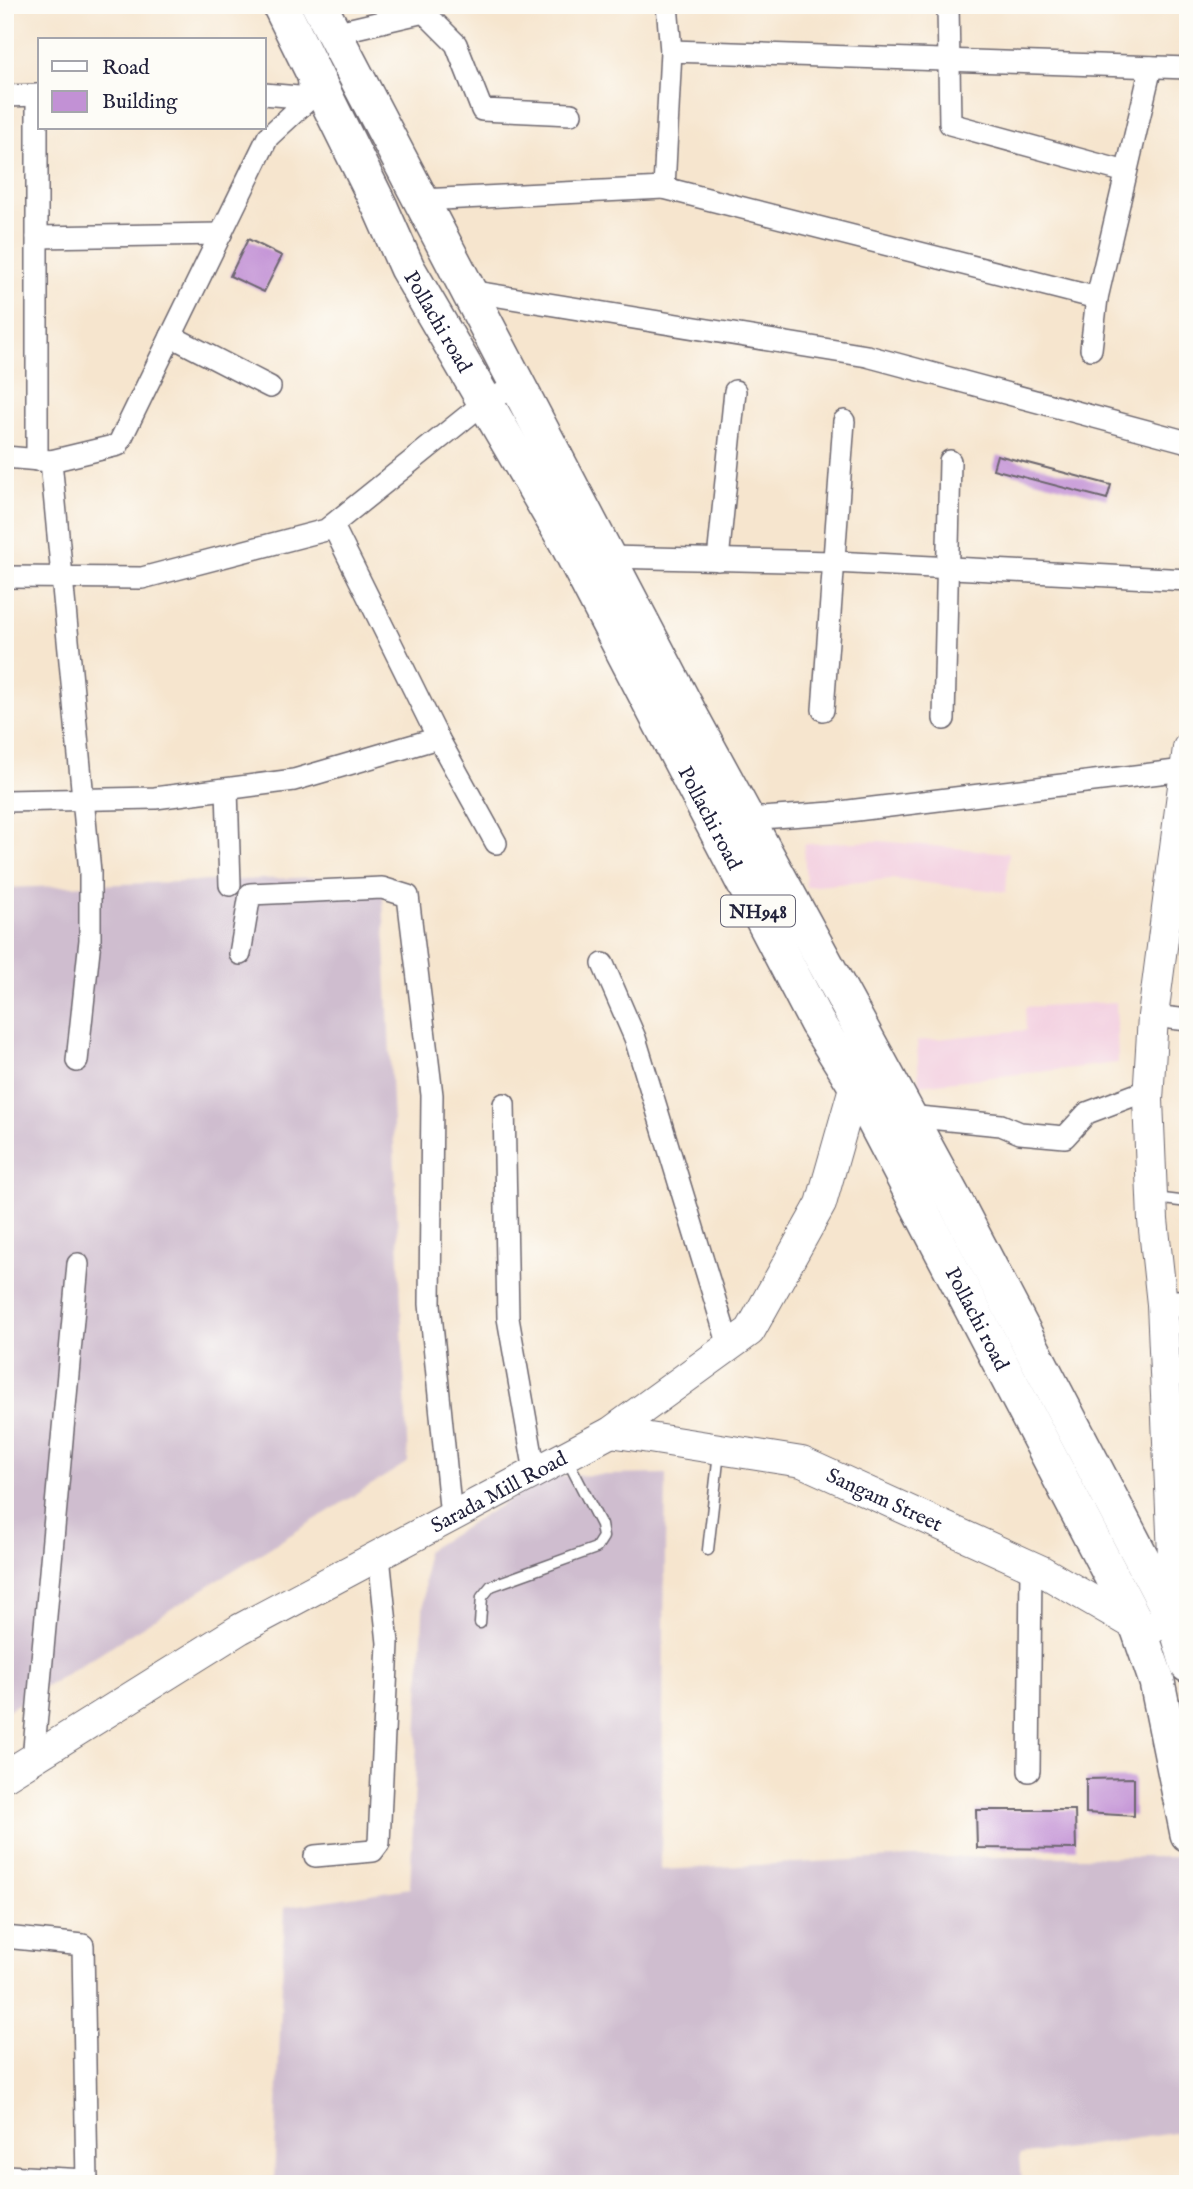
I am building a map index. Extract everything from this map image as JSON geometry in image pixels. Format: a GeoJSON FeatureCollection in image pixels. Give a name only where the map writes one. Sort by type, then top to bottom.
{"type":"FeatureCollection","features":[{"type":"Feature","properties":{"kind":"highway","name":"Pollachi road"},"geometry":{"type":"LineString","coordinates":[[280,5],[309,81],[380,207],[407,268],[566,541],[817,1023],[869,1077],[1138,1627],[1157,1682],[1188,1834]]}},
{"type":"Feature","properties":{"kind":"highway","name":"NH948"},"geometry":{"type":"LineString","coordinates":[[327,19],[747,819],[869,1077],[908,1115],[1176,1624],[1188,1665]]}},
{"type":"Feature","properties":{"kind":"main road"},"geometry":{"type":"LineString","coordinates":[[1138,1627],[1176,1624],[1175,1303],[1152,1198],[1148,1090],[1153,1016],[1183,815],[1186,759]]}},
{"type":"Feature","properties":{"kind":"main road","name":"Sarada Mill Road"},"geometry":{"type":"LineString","coordinates":[[5,1776],[240,1629],[611,1432],[750,1331],[821,1204],[869,1077]]}},
{"type":"Feature","properties":{"kind":"main road","name":"Sangam Street"},"geometry":{"type":"LineString","coordinates":[[611,1432],[802,1462],[1031,1566],[1138,1627]]}},
{"type":"Feature","properties":{"kind":"street"},"geometry":{"type":"LineString","coordinates":[[664,188],[671,51],[667,5]]}},
{"type":"Feature","properties":{"kind":"street"},"geometry":{"type":"LineString","coordinates":[[948,5],[950,124],[1126,172]]}},
{"type":"Feature","properties":{"kind":"street"},"geometry":{"type":"LineString","coordinates":[[327,19],[424,12],[456,44],[482,110],[571,114]]}},
{"type":"Feature","properties":{"kind":"street"},"geometry":{"type":"LineString","coordinates":[[671,51],[1188,68]]}},
{"type":"Feature","properties":{"kind":"street"},"geometry":{"type":"LineString","coordinates":[[1091,349],[1097,298],[1151,67]]}},
{"type":"Feature","properties":{"kind":"street"},"geometry":{"type":"LineString","coordinates":[[266,93],[309,81]]}},
{"type":"Feature","properties":{"kind":"street"},"geometry":{"type":"LineString","coordinates":[[5,457],[44,460],[118,445],[268,137],[309,81]]}},
{"type":"Feature","properties":{"kind":"street"},"geometry":{"type":"LineString","coordinates":[[5,96],[38,95],[37,237],[44,460],[64,577],[90,872],[90,940],[78,1061]]}},
{"type":"Feature","properties":{"kind":"street"},"geometry":{"type":"LineString","coordinates":[[421,200],[664,188],[1097,298]]}},
{"type":"Feature","properties":{"kind":"street"},"geometry":{"type":"LineString","coordinates":[[37,237],[221,234]]}},
{"type":"Feature","properties":{"kind":"street"},"geometry":{"type":"LineString","coordinates":[[468,291],[867,356],[1188,442]]}},
{"type":"Feature","properties":{"kind":"street"},"geometry":{"type":"LineString","coordinates":[[171,336],[270,387]]}},
{"type":"Feature","properties":{"kind":"street"},"geometry":{"type":"LineString","coordinates":[[5,577],[142,578],[333,526],[485,402],[518,385]]}},
{"type":"Feature","properties":{"kind":"street"},"geometry":{"type":"LineString","coordinates":[[718,560],[735,391]]}},
{"type":"Feature","properties":{"kind":"street"},"geometry":{"type":"LineString","coordinates":[[823,710],[844,421]]}},
{"type":"Feature","properties":{"kind":"street"},"geometry":{"type":"LineString","coordinates":[[944,719],[950,461]]}},
{"type":"Feature","properties":{"kind":"street"},"geometry":{"type":"LineString","coordinates":[[333,526],[438,738],[496,843]]}},
{"type":"Feature","properties":{"kind":"street"},"geometry":{"type":"LineString","coordinates":[[608,557],[834,562],[1188,580]]}},
{"type":"Feature","properties":{"kind":"street"},"geometry":{"type":"LineString","coordinates":[[5,801],[155,798],[294,780],[438,738]]}},
{"type":"Feature","properties":{"kind":"street"},"geometry":{"type":"LineString","coordinates":[[747,819],[832,813],[1186,759]]}},
{"type":"Feature","properties":{"kind":"street"},"geometry":{"type":"LineString","coordinates":[[227,789],[230,885]]}},
{"type":"Feature","properties":{"kind":"street"},"geometry":{"type":"LineString","coordinates":[[240,954],[250,894],[382,888],[408,896],[432,1095],[430,1304],[451,1517]]}},
{"type":"Feature","properties":{"kind":"street"},"geometry":{"type":"LineString","coordinates":[[603,964],[635,1038],[729,1346]]}},
{"type":"Feature","properties":{"kind":"street"},"geometry":{"type":"LineString","coordinates":[[1153,1016],[1188,1020]]}},
{"type":"Feature","properties":{"kind":"street"},"geometry":{"type":"LineString","coordinates":[[908,1115],[1001,1125],[1020,1133],[1065,1137],[1087,1113],[1148,1090]]}},
{"type":"Feature","properties":{"kind":"street"},"geometry":{"type":"LineString","coordinates":[[504,1104],[508,1318],[536,1472]]}},
{"type":"Feature","properties":{"kind":"street"},"geometry":{"type":"LineString","coordinates":[[33,1759],[78,1264]]}},
{"type":"Feature","properties":{"kind":"street"},"geometry":{"type":"LineString","coordinates":[[314,1856],[373,1851],[379,1843],[388,1643],[379,1556]]}},
{"type":"Feature","properties":{"kind":"street"},"geometry":{"type":"LineString","coordinates":[[1029,1771],[1031,1566]]}},
{"type":"Feature","properties":{"kind":"street"},"geometry":{"type":"LineString","coordinates":[[5,1937],[83,1945],[87,2182],[5,2176]]}},
{"type":"Feature","properties":{"kind":"lane"},"geometry":{"type":"LineString","coordinates":[[1152,1198],[1188,1202]]}},
{"type":"Feature","properties":{"kind":"lane"},"geometry":{"type":"LineString","coordinates":[[709,1550],[719,1449]]}},
{"type":"Feature","properties":{"kind":"lane"},"geometry":{"type":"LineString","coordinates":[[480,1623],[482,1597],[491,1586],[596,1548],[603,1537],[601,1525],[566,1457]]}},
{"type":"Feature","properties":{"kind":"shaded area"},"geometry":{"type":"Polygon","coordinates":[[[879,841],[1009,853],[1006,892],[891,879],[806,887],[804,844],[879,841]]]}},
{"type":"Feature","properties":{"kind":"shaded area"},"geometry":{"type":"Polygon","coordinates":[[[382,875],[408,1462],[5,1712],[5,888],[382,875]]]}},
{"type":"Feature","properties":{"kind":"shaded area"},"geometry":{"type":"Polygon","coordinates":[[[1116,1002],[1118,1063],[919,1085],[917,1041],[1026,1030],[1025,1007],[1116,1002]]]}},
{"type":"Feature","properties":{"kind":"shaded area"},"geometry":{"type":"Polygon","coordinates":[[[666,1474],[661,1870],[911,1857],[1182,1857],[1188,1924],[1188,2131],[1019,2155],[1021,2184],[274,2184],[285,1907],[410,1888],[426,1551],[548,1476],[666,1474]]]}},
{"type":"Feature","properties":{"kind":"building"},"geometry":{"type":"Polygon","coordinates":[[[248,239],[282,256],[264,292],[230,276],[248,239]]]}},
{"type":"Feature","properties":{"kind":"building"},"geometry":{"type":"Polygon","coordinates":[[[997,455],[1111,485],[1107,499],[993,469],[997,455]]]}},
{"type":"Feature","properties":{"kind":"building"},"geometry":{"type":"Polygon","coordinates":[[[1134,1778],[1134,1816],[1086,1813],[1086,1779],[1134,1778]]]}},
{"type":"Feature","properties":{"kind":"building"},"geometry":{"type":"Polygon","coordinates":[[[976,1810],[1075,1810],[1076,1849],[977,1848],[976,1810]]]}}]}
